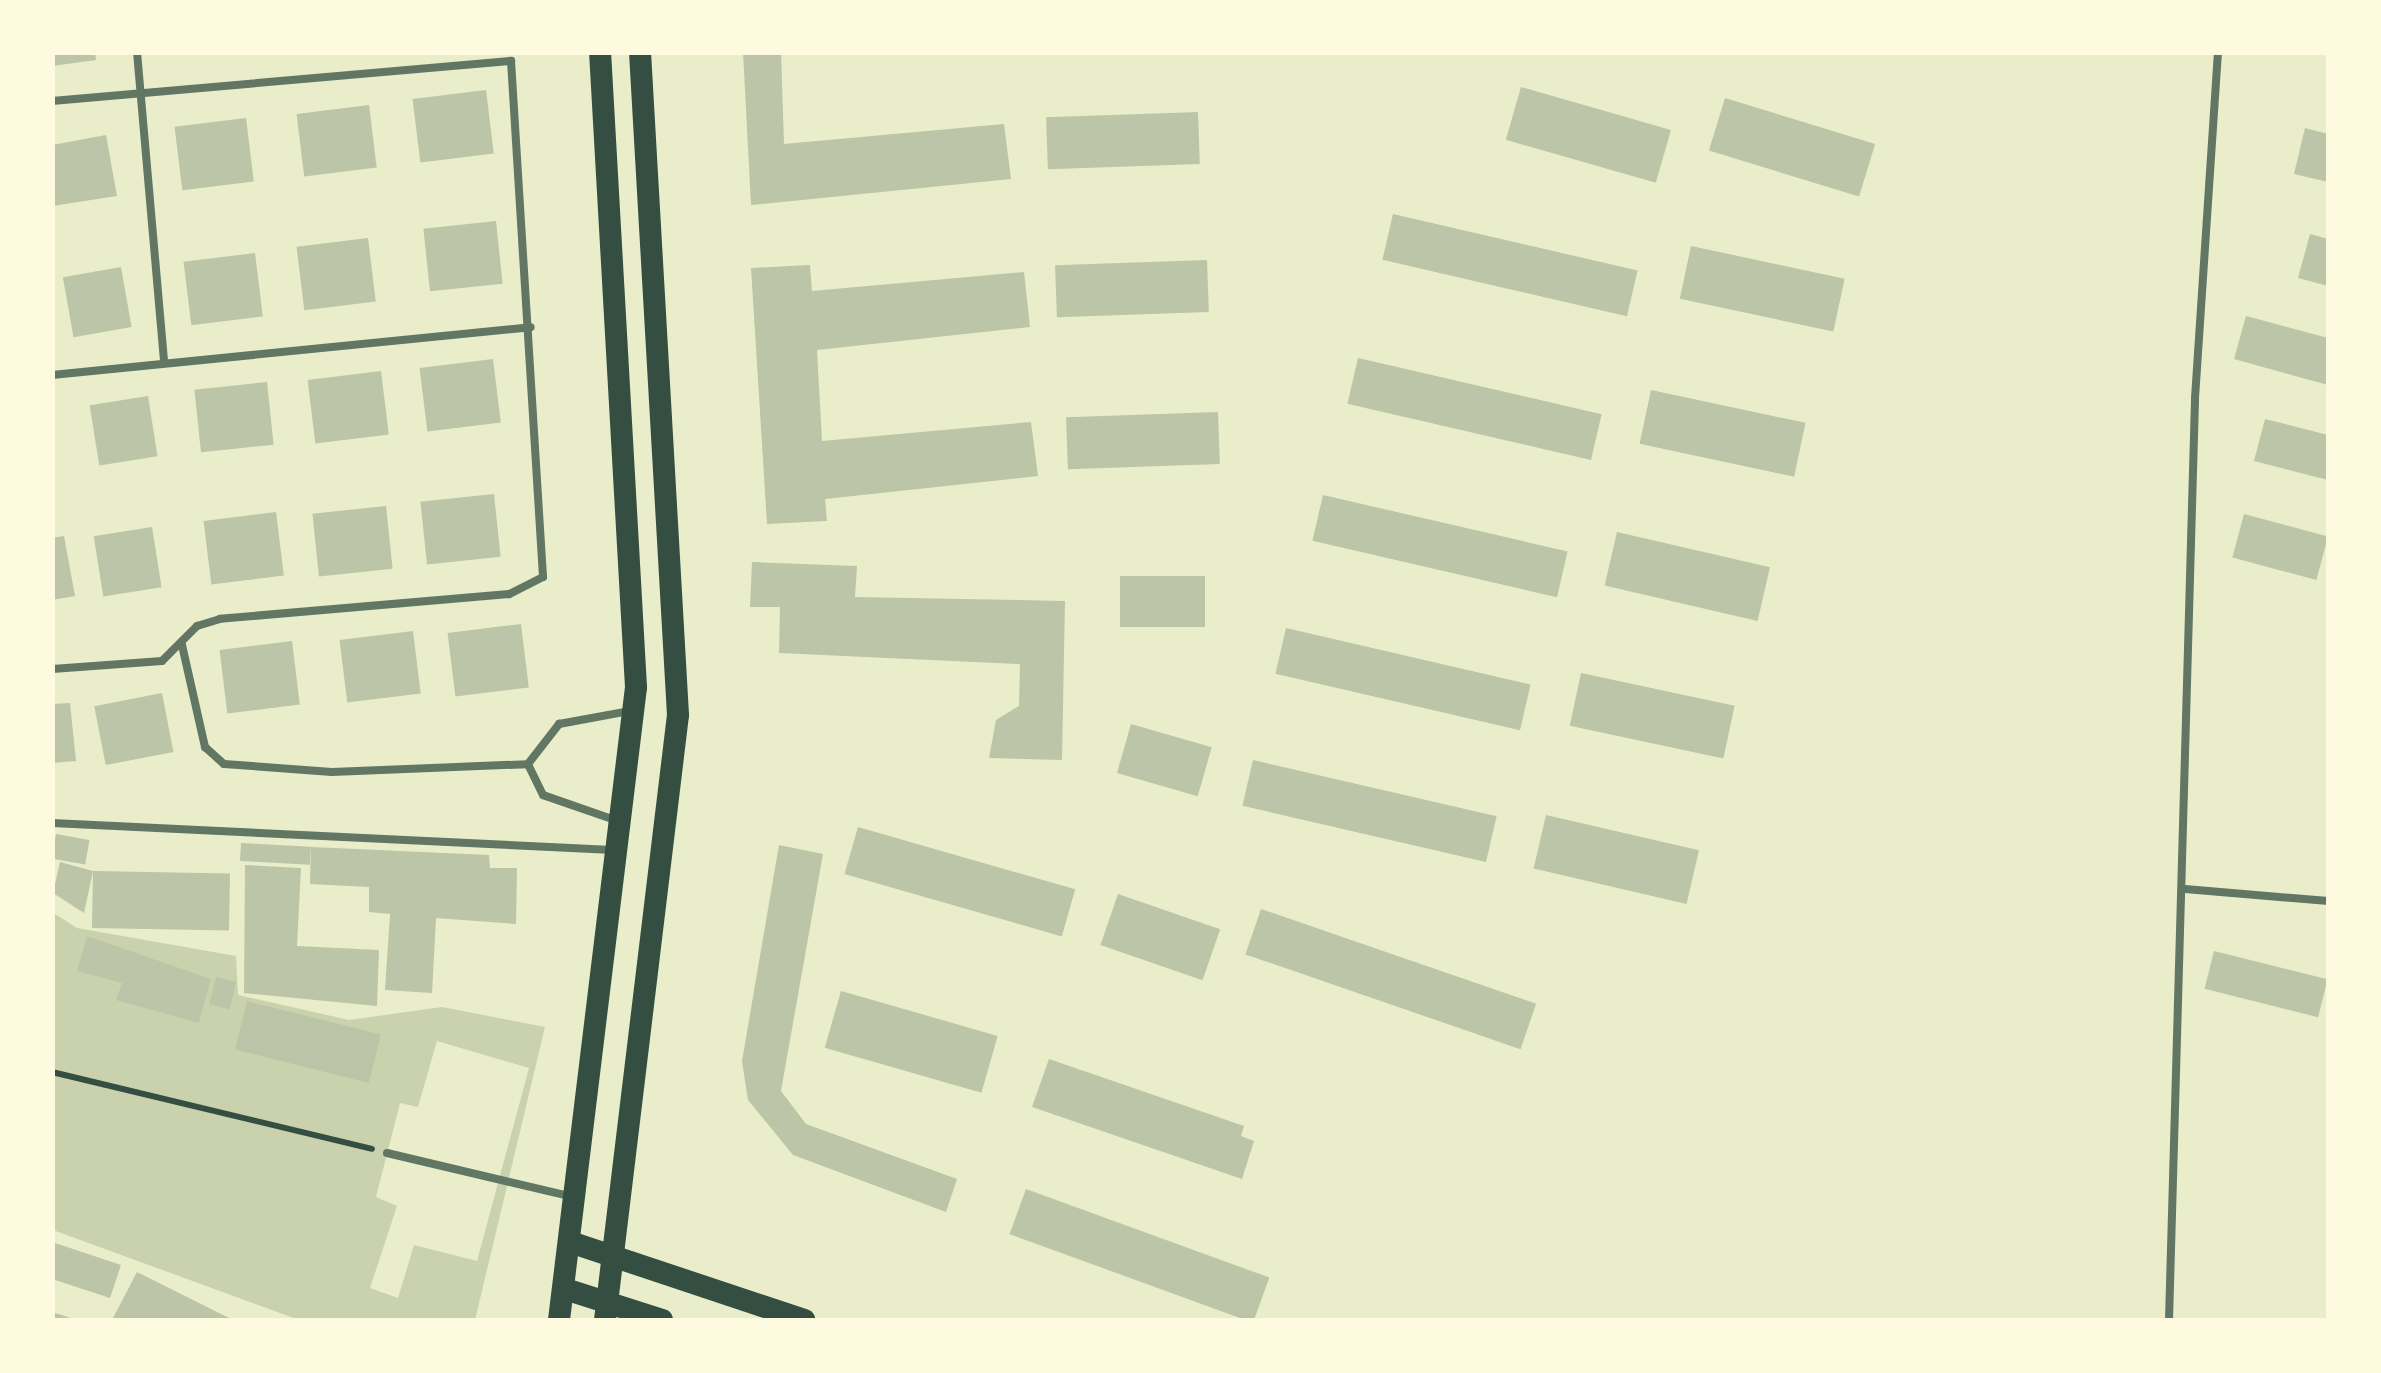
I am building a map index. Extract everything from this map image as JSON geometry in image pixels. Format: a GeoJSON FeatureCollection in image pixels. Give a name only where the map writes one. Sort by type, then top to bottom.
{"type":"FeatureCollection","features":[{"type":"Feature","properties":{"kind":"main road"},"geometry":{"type":"LineString","coordinates":[[559,1320],[633,710],[600,52]]}},
{"type":"Feature","properties":{"kind":"main road"},"geometry":{"type":"LineString","coordinates":[[607,1312],[619,1254],[678,716],[640,52]]}},
{"type":"Feature","properties":{"kind":"main road"},"geometry":{"type":"LineString","coordinates":[[570,1242],[619,1254],[804,1320]]}},
{"type":"Feature","properties":{"kind":"main road"},"geometry":{"type":"LineString","coordinates":[[565,1289],[607,1312],[662,1320]]}},
{"type":"Feature","properties":{"kind":"lane"},"geometry":{"type":"LineString","coordinates":[[137,52],[164,363]]}},
{"type":"Feature","properties":{"kind":"lane"},"geometry":{"type":"LineString","coordinates":[[2169,1320],[2185,890],[2195,398],[2218,52]]}},
{"type":"Feature","properties":{"kind":"lane"},"geometry":{"type":"LineString","coordinates":[[52,101],[510,60],[531,327],[543,577],[510,594],[220,619],[196,626],[182,645],[162,661],[52,669]]}},
{"type":"Feature","properties":{"kind":"lane"},"geometry":{"type":"LineString","coordinates":[[52,375],[531,327]]}},
{"type":"Feature","properties":{"kind":"lane"},"geometry":{"type":"LineString","coordinates":[[182,645],[206,746],[224,764],[332,772],[528,764],[559,724],[633,710]]}},
{"type":"Feature","properties":{"kind":"lane"},"geometry":{"type":"LineString","coordinates":[[528,764],[543,795],[620,821]]}},
{"type":"Feature","properties":{"kind":"lane"},"geometry":{"type":"LineString","coordinates":[[52,823],[616,850]]}},
{"type":"Feature","properties":{"kind":"lane"},"geometry":{"type":"LineString","coordinates":[[2185,890],[2328,901]]}},
{"type":"Feature","properties":{"kind":"lane"},"geometry":{"type":"LineString","coordinates":[[387,1153],[575,1197]]}},
{"type":"Feature","properties":{"kind":"path"},"geometry":{"type":"LineString","coordinates":[[52,1072],[387,1153]]}},
{"type":"Feature","properties":{"kind":"green space"},"geometry":{"type":"Polygon","coordinates":[[[52,912],[77,928],[236,956],[238,995],[349,1020],[442,1007],[545,1027],[475,1320],[299,1320],[53,1230],[52,912]],[[437,1041],[418,1107],[400,1103],[376,1197],[397,1206],[370,1288],[398,1298],[414,1245],[477,1261],[529,1068],[437,1041]]]}},
{"type":"Feature","properties":{"kind":"building"},"geometry":{"type":"Polygon","coordinates":[[[52,52],[95,52],[96,60],[52,66],[52,52]]]}},
{"type":"Feature","properties":{"kind":"building"},"geometry":{"type":"Polygon","coordinates":[[[743,52],[781,52],[784,144],[1004,124],[1011,179],[751,205],[743,52]]]}},
{"type":"Feature","properties":{"kind":"building"},"geometry":{"type":"Polygon","coordinates":[[[1521,87],[1671,130],[1656,183],[1506,140],[1521,87]]]}},
{"type":"Feature","properties":{"kind":"building"},"geometry":{"type":"Polygon","coordinates":[[[486,90],[494,154],[420,163],[413,99],[486,90]]]}},
{"type":"Feature","properties":{"kind":"building"},"geometry":{"type":"Polygon","coordinates":[[[1725,98],[1875,144],[1859,196],[1709,151],[1725,98]]]}},
{"type":"Feature","properties":{"kind":"building"},"geometry":{"type":"Polygon","coordinates":[[[369,105],[377,168],[304,176],[297,114],[369,105]]]}},
{"type":"Feature","properties":{"kind":"building"},"geometry":{"type":"Polygon","coordinates":[[[1198,112],[1200,164],[1048,169],[1046,117],[1198,112]]]}},
{"type":"Feature","properties":{"kind":"building"},"geometry":{"type":"Polygon","coordinates":[[[246,118],[254,182],[182,190],[175,127],[246,118]]]}},
{"type":"Feature","properties":{"kind":"building"},"geometry":{"type":"Polygon","coordinates":[[[2305,128],[2328,134],[2328,182],[2294,174],[2305,128]]]}},
{"type":"Feature","properties":{"kind":"building"},"geometry":{"type":"Polygon","coordinates":[[[106,135],[117,196],[52,206],[52,145],[106,135]]]}},
{"type":"Feature","properties":{"kind":"building"},"geometry":{"type":"Polygon","coordinates":[[[1393,214],[1638,270],[1627,316],[1382,260],[1393,214]]]}},
{"type":"Feature","properties":{"kind":"building"},"geometry":{"type":"Polygon","coordinates":[[[496,221],[503,284],[430,291],[423,229],[496,221]]]}},
{"type":"Feature","properties":{"kind":"building"},"geometry":{"type":"Polygon","coordinates":[[[2310,234],[2328,239],[2328,286],[2298,278],[2310,234]]]}},
{"type":"Feature","properties":{"kind":"building"},"geometry":{"type":"Polygon","coordinates":[[[368,238],[376,302],[304,310],[297,247],[368,238]]]}},
{"type":"Feature","properties":{"kind":"building"},"geometry":{"type":"Polygon","coordinates":[[[1691,246],[1845,279],[1833,331],[1680,299],[1691,246]]]}},
{"type":"Feature","properties":{"kind":"building"},"geometry":{"type":"Polygon","coordinates":[[[255,253],[263,317],[191,325],[184,262],[255,253]]]}},
{"type":"Feature","properties":{"kind":"building"},"geometry":{"type":"Polygon","coordinates":[[[1207,260],[1209,312],[1057,317],[1055,265],[1207,260]]]}},
{"type":"Feature","properties":{"kind":"building"},"geometry":{"type":"Polygon","coordinates":[[[810,265],[812,291],[1024,272],[1030,327],[817,350],[822,441],[1031,422],[1038,476],[825,499],[827,521],[767,524],[751,268],[810,265]]]}},
{"type":"Feature","properties":{"kind":"building"},"geometry":{"type":"Polygon","coordinates":[[[121,267],[132,327],[73,337],[63,277],[121,267]]]}},
{"type":"Feature","properties":{"kind":"building"},"geometry":{"type":"Polygon","coordinates":[[[2246,316],[2328,338],[2328,385],[2234,359],[2246,316]]]}},
{"type":"Feature","properties":{"kind":"building"},"geometry":{"type":"Polygon","coordinates":[[[1358,358],[1602,414],[1591,460],[1347,404],[1358,358]]]}},
{"type":"Feature","properties":{"kind":"building"},"geometry":{"type":"Polygon","coordinates":[[[493,359],[501,423],[427,432],[420,368],[493,359]]]}},
{"type":"Feature","properties":{"kind":"building"},"geometry":{"type":"Polygon","coordinates":[[[381,371],[389,435],[315,444],[308,380],[381,371]]]}},
{"type":"Feature","properties":{"kind":"building"},"geometry":{"type":"Polygon","coordinates":[[[267,382],[274,445],[201,452],[194,390],[267,382]]]}},
{"type":"Feature","properties":{"kind":"building"},"geometry":{"type":"Polygon","coordinates":[[[1651,390],[1806,423],[1794,477],[1640,444],[1651,390]]]}},
{"type":"Feature","properties":{"kind":"building"},"geometry":{"type":"Polygon","coordinates":[[[148,396],[158,456],[99,465],[90,405],[148,396]]]}},
{"type":"Feature","properties":{"kind":"building"},"geometry":{"type":"Polygon","coordinates":[[[1218,412],[1220,464],[1068,469],[1066,417],[1218,412]]]}},
{"type":"Feature","properties":{"kind":"building"},"geometry":{"type":"Polygon","coordinates":[[[2265,419],[2328,435],[2328,480],[2254,461],[2265,419]]]}},
{"type":"Feature","properties":{"kind":"building"},"geometry":{"type":"Polygon","coordinates":[[[494,494],[501,557],[427,564],[420,502],[494,494]]]}},
{"type":"Feature","properties":{"kind":"building"},"geometry":{"type":"Polygon","coordinates":[[[1323,495],[1568,551],[1557,597],[1312,541],[1323,495]]]}},
{"type":"Feature","properties":{"kind":"building"},"geometry":{"type":"Polygon","coordinates":[[[386,506],[393,569],[319,576],[312,514],[386,506]]]}},
{"type":"Feature","properties":{"kind":"building"},"geometry":{"type":"Polygon","coordinates":[[[276,512],[284,576],[211,584],[204,521],[276,512]]]}},
{"type":"Feature","properties":{"kind":"building"},"geometry":{"type":"Polygon","coordinates":[[[2244,514],[2328,537],[2316,580],[2232,557],[2244,514]]]}},
{"type":"Feature","properties":{"kind":"building"},"geometry":{"type":"Polygon","coordinates":[[[152,527],[162,587],[103,596],[94,536],[152,527]]]}},
{"type":"Feature","properties":{"kind":"building"},"geometry":{"type":"Polygon","coordinates":[[[1617,532],[1770,567],[1758,621],[1605,586],[1617,532]]]}},
{"type":"Feature","properties":{"kind":"building"},"geometry":{"type":"Polygon","coordinates":[[[64,536],[75,596],[52,600],[52,538],[64,536]]]}},
{"type":"Feature","properties":{"kind":"building"},"geometry":{"type":"Polygon","coordinates":[[[752,562],[857,566],[855,597],[1065,601],[1062,760],[989,758],[996,720],[1019,706],[1020,664],[779,653],[780,607],[750,607],[752,562]]]}},
{"type":"Feature","properties":{"kind":"building"},"geometry":{"type":"Polygon","coordinates":[[[1120,576],[1205,576],[1205,627],[1120,627],[1120,576]]]}},
{"type":"Feature","properties":{"kind":"building"},"geometry":{"type":"Polygon","coordinates":[[[521,624],[529,688],[455,697],[448,633],[521,624]]]}},
{"type":"Feature","properties":{"kind":"building"},"geometry":{"type":"Polygon","coordinates":[[[1286,628],[1531,684],[1520,730],[1275,674],[1286,628]]]}},
{"type":"Feature","properties":{"kind":"building"},"geometry":{"type":"Polygon","coordinates":[[[413,631],[421,694],[347,703],[340,640],[413,631]]]}},
{"type":"Feature","properties":{"kind":"building"},"geometry":{"type":"Polygon","coordinates":[[[292,641],[300,705],[227,713],[220,650],[292,641]]]}},
{"type":"Feature","properties":{"kind":"building"},"geometry":{"type":"Polygon","coordinates":[[[1581,673],[1735,706],[1723,758],[1570,726],[1581,673]]]}},
{"type":"Feature","properties":{"kind":"building"},"geometry":{"type":"Polygon","coordinates":[[[162,693],[173,752],[106,765],[94,706],[162,693]]]}},
{"type":"Feature","properties":{"kind":"building"},"geometry":{"type":"Polygon","coordinates":[[[70,703],[76,761],[52,763],[52,704],[70,703]]]}},
{"type":"Feature","properties":{"kind":"building"},"geometry":{"type":"Polygon","coordinates":[[[1131,724],[1212,747],[1198,796],[1117,773],[1131,724]]]}},
{"type":"Feature","properties":{"kind":"building"},"geometry":{"type":"Polygon","coordinates":[[[1253,760],[1497,816],[1486,862],[1242,806],[1253,760]]]}},
{"type":"Feature","properties":{"kind":"building"},"geometry":{"type":"Polygon","coordinates":[[[1546,815],[1699,850],[1687,904],[1534,869],[1546,815]]]}},
{"type":"Feature","properties":{"kind":"building"},"geometry":{"type":"Polygon","coordinates":[[[858,827],[1075,889],[1062,936],[844,874],[858,827]]]}},
{"type":"Feature","properties":{"kind":"building"},"geometry":{"type":"Polygon","coordinates":[[[56,834],[89,840],[85,865],[52,859],[56,834]]]}},
{"type":"Feature","properties":{"kind":"building"},"geometry":{"type":"Polygon","coordinates":[[[241,843],[311,847],[310,865],[240,861],[241,843]]]}},
{"type":"Feature","properties":{"kind":"building"},"geometry":{"type":"Polygon","coordinates":[[[779,845],[823,854],[781,1091],[806,1124],[957,1179],[946,1212],[793,1155],[748,1100],[742,1061],[779,845]]]}},
{"type":"Feature","properties":{"kind":"building"},"geometry":{"type":"Polygon","coordinates":[[[311,847],[489,855],[490,868],[517,868],[516,924],[436,918],[432,993],[385,990],[390,914],[369,912],[369,887],[310,884],[311,847]]]}},
{"type":"Feature","properties":{"kind":"building"},"geometry":{"type":"Polygon","coordinates":[[[60,862],[93,871],[84,913],[53,893],[60,862]]]}},
{"type":"Feature","properties":{"kind":"building"},"geometry":{"type":"Polygon","coordinates":[[[245,865],[301,868],[297,946],[379,950],[377,1006],[244,993],[245,865]]]}},
{"type":"Feature","properties":{"kind":"building"},"geometry":{"type":"Polygon","coordinates":[[[93,871],[230,873],[229,930],[92,928],[93,871]]]}},
{"type":"Feature","properties":{"kind":"building"},"geometry":{"type":"Polygon","coordinates":[[[1118,894],[1220,929],[1203,980],[1100,945],[1118,894]]]}},
{"type":"Feature","properties":{"kind":"building"},"geometry":{"type":"Polygon","coordinates":[[[1261,909],[1536,1004],[1521,1049],[1245,954],[1261,909]]]}},
{"type":"Feature","properties":{"kind":"building"},"geometry":{"type":"Polygon","coordinates":[[[87,936],[211,979],[199,1023],[116,1000],[122,983],[77,971],[87,936]]]}},
{"type":"Feature","properties":{"kind":"building"},"geometry":{"type":"Polygon","coordinates":[[[2214,951],[2328,979],[2318,1017],[2205,989],[2214,951]]]}},
{"type":"Feature","properties":{"kind":"building"},"geometry":{"type":"Polygon","coordinates":[[[216,977],[236,982],[230,1009],[209,1004],[216,977]]]}},
{"type":"Feature","properties":{"kind":"building"},"geometry":{"type":"Polygon","coordinates":[[[841,991],[998,1036],[981,1093],[825,1048],[841,991]]]}},
{"type":"Feature","properties":{"kind":"building"},"geometry":{"type":"Polygon","coordinates":[[[247,1001],[381,1034],[369,1083],[235,1050],[247,1001]]]}},
{"type":"Feature","properties":{"kind":"building"},"geometry":{"type":"Polygon","coordinates":[[[1049,1059],[1244,1126],[1241,1136],[1254,1141],[1242,1179],[1032,1107],[1049,1059]]]}},
{"type":"Feature","properties":{"kind":"building"},"geometry":{"type":"Polygon","coordinates":[[[1026,1189],[1269,1278],[1254,1320],[1246,1320],[1010,1234],[1026,1189]]]}},
{"type":"Feature","properties":{"kind":"building"},"geometry":{"type":"Polygon","coordinates":[[[52,1242],[121,1265],[110,1298],[52,1279],[52,1242]]]}},
{"type":"Feature","properties":{"kind":"building"},"geometry":{"type":"Polygon","coordinates":[[[137,1272],[233,1320],[112,1320],[137,1272]]]}},
{"type":"Feature","properties":{"kind":"building"},"geometry":{"type":"Polygon","coordinates":[[[52,1312],[77,1320],[52,1320],[52,1312]]]}}]}
